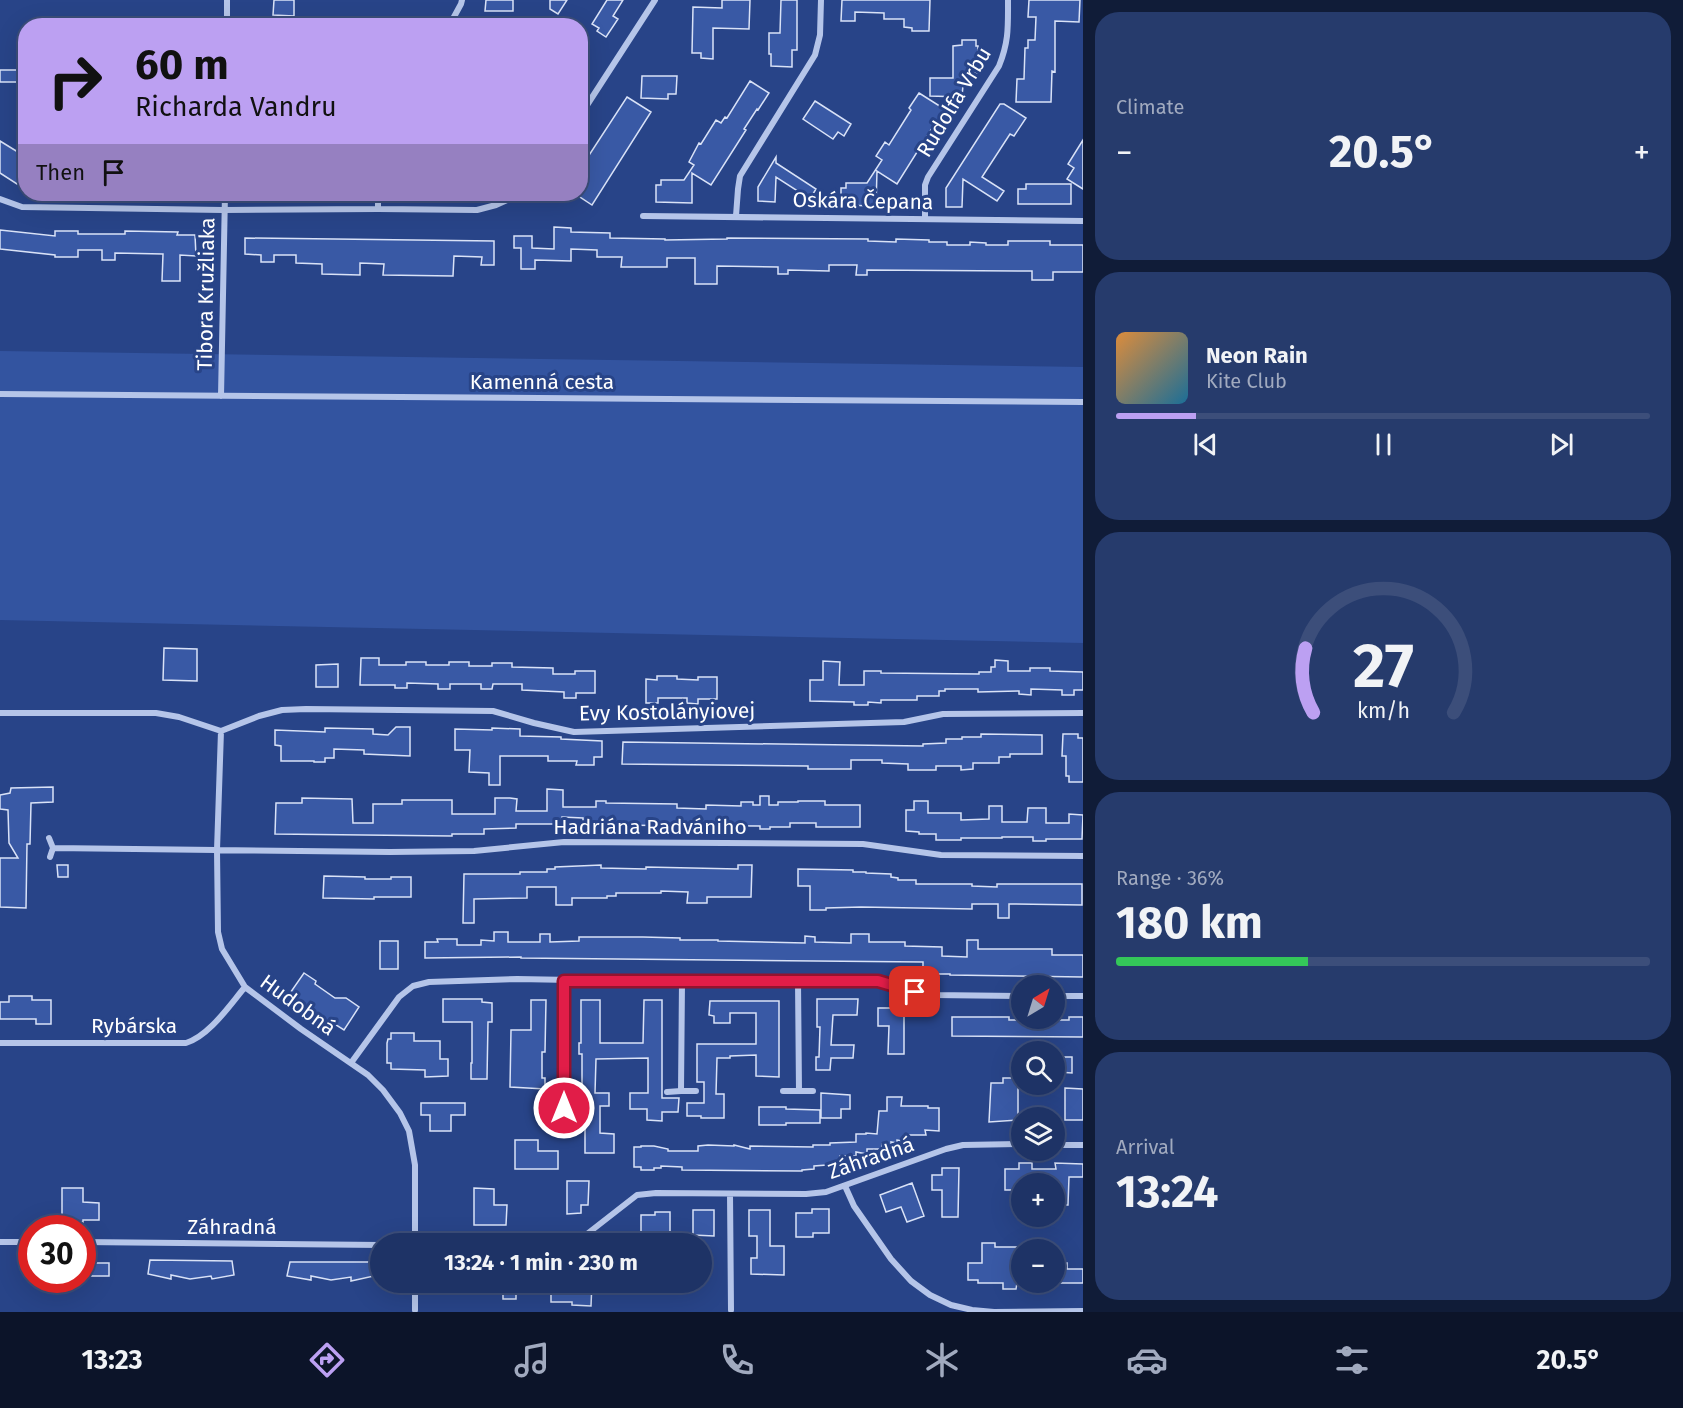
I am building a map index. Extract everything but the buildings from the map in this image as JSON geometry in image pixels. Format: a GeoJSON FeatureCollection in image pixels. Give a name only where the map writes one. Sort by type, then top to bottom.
{"type":"FeatureCollection","features":[{"type":"Feature","properties":{"kind":"street"},"geometry":{"type":"LineString","coordinates":[[227,0],[227,18]]}},
{"type":"Feature","properties":{"kind":"street"},"geometry":{"type":"LineString","coordinates":[[453,18],[462,0]]}},
{"type":"Feature","properties":{"kind":"street"},"geometry":{"type":"LineString","coordinates":[[588,104],[655,0]]}},
{"type":"Feature","properties":{"kind":"street"},"geometry":{"type":"LineString","coordinates":[[736,216],[740,176],[815,55],[820,35],[821,0]]}},
{"type":"Feature","properties":{"kind":"street","name":"Rudolfa Vrbu"},"geometry":{"type":"LineString","coordinates":[[925,219],[925,185],[928,177],[999,66],[1005,50],[1008,31],[1008,0]]}},
{"type":"Feature","properties":{"kind":"street"},"geometry":{"type":"LineString","coordinates":[[0,199],[22,207],[223,210],[378,208],[477,210],[505,201]]}},
{"type":"Feature","properties":{"kind":"street","name":"Tibora Kružliaka"},"geometry":{"type":"LineString","coordinates":[[221,396],[224,201]]}},
{"type":"Feature","properties":{"kind":"street"},"geometry":{"type":"LineString","coordinates":[[378,201],[378,208]]}},
{"type":"Feature","properties":{"kind":"street","name":"Oskára Čepana"},"geometry":{"type":"LineString","coordinates":[[643,216],[1083,221]]}},
{"type":"Feature","properties":{"kind":"street","name":"Kamenná cesta"},"geometry":{"type":"LineString","coordinates":[[0,394],[1083,402]]}},
{"type":"Feature","properties":{"kind":"street","name":"Evy Kostolányiovej"},"geometry":{"type":"LineString","coordinates":[[221,731],[259,716],[294,709],[493,711],[574,732],[904,722],[943,714],[1083,713]]}},
{"type":"Feature","properties":{"kind":"street"},"geometry":{"type":"LineString","coordinates":[[0,713],[156,713],[179,717],[221,731]]}},
{"type":"Feature","properties":{"kind":"street","name":"Hudobná"},"geometry":{"type":"LineString","coordinates":[[221,731],[217,849],[218,932],[222,949],[245,987],[368,1075],[383,1090],[400,1113],[409,1131],[415,1165],[415,1233]]}},
{"type":"Feature","properties":{"kind":"street"},"geometry":{"type":"LineString","coordinates":[[49,838],[53,848],[50,856]]}},
{"type":"Feature","properties":{"kind":"street","name":"Hadriána Radvániho"},"geometry":{"type":"LineString","coordinates":[[53,848],[311,852],[474,851],[564,842],[863,844],[941,855],[1083,856]]}},
{"type":"Feature","properties":{"kind":"street"},"geometry":{"type":"LineString","coordinates":[[351,1063],[394,1002],[408,989],[429,982],[484,980],[878,981],[933,995],[1011,996]]}},
{"type":"Feature","properties":{"kind":"street"},"geometry":{"type":"LineString","coordinates":[[564,981],[564,1129]]}},
{"type":"Feature","properties":{"kind":"street"},"geometry":{"type":"LineString","coordinates":[[798,981],[799,1091]]}},
{"type":"Feature","properties":{"kind":"street"},"geometry":{"type":"LineString","coordinates":[[681,1091],[682,982]]}},
{"type":"Feature","properties":{"kind":"street","name":"Rybárska"},"geometry":{"type":"LineString","coordinates":[[0,1043],[186,1043],[204,1034],[245,987]]}},
{"type":"Feature","properties":{"kind":"street"},"geometry":{"type":"LineString","coordinates":[[1065,996],[1083,996]]}},
{"type":"Feature","properties":{"kind":"street"},"geometry":{"type":"LineString","coordinates":[[667,1092],[696,1091]]}},
{"type":"Feature","properties":{"kind":"street"},"geometry":{"type":"LineString","coordinates":[[783,1091],[813,1091]]}},
{"type":"Feature","properties":{"kind":"street"},"geometry":{"type":"LineString","coordinates":[[550,1129],[578,1130]]}},
{"type":"Feature","properties":{"kind":"street","name":"Záhradná"},"geometry":{"type":"LineString","coordinates":[[588,1233],[637,1195],[826,1192],[946,1149],[963,1145],[1011,1144]]}},
{"type":"Feature","properties":{"kind":"street"},"geometry":{"type":"LineString","coordinates":[[1065,1144],[1083,1145]]}},
{"type":"Feature","properties":{"kind":"street"},"geometry":{"type":"LineString","coordinates":[[845,1186],[854,1206],[891,1259],[910,1281],[930,1294],[951,1305],[972,1310],[1083,1311]]}},
{"type":"Feature","properties":{"kind":"street"},"geometry":{"type":"LineString","coordinates":[[730,1194],[731,1310]]}},
{"type":"Feature","properties":{"kind":"street"},"geometry":{"type":"LineString","coordinates":[[0,1242],[18,1242]]}},
{"type":"Feature","properties":{"kind":"street","name":"Záhradná"},"geometry":{"type":"LineString","coordinates":[[96,1242],[370,1245]]}},
{"type":"Feature","properties":{"kind":"street"},"geometry":{"type":"LineString","coordinates":[[415,1293],[415,1310]]}},
{"type":"Feature","properties":{"kind":"shaded area"},"geometry":{"type":"Polygon","coordinates":[[[0,351],[1083,367],[1083,643],[0,620],[0,351]]]}},
{"type":"Feature","properties":{"kind":"route"},"geometry":{"type":"LineString","coordinates":[[564,1108],[564,981],[878,981],[915,992]]}}]}
